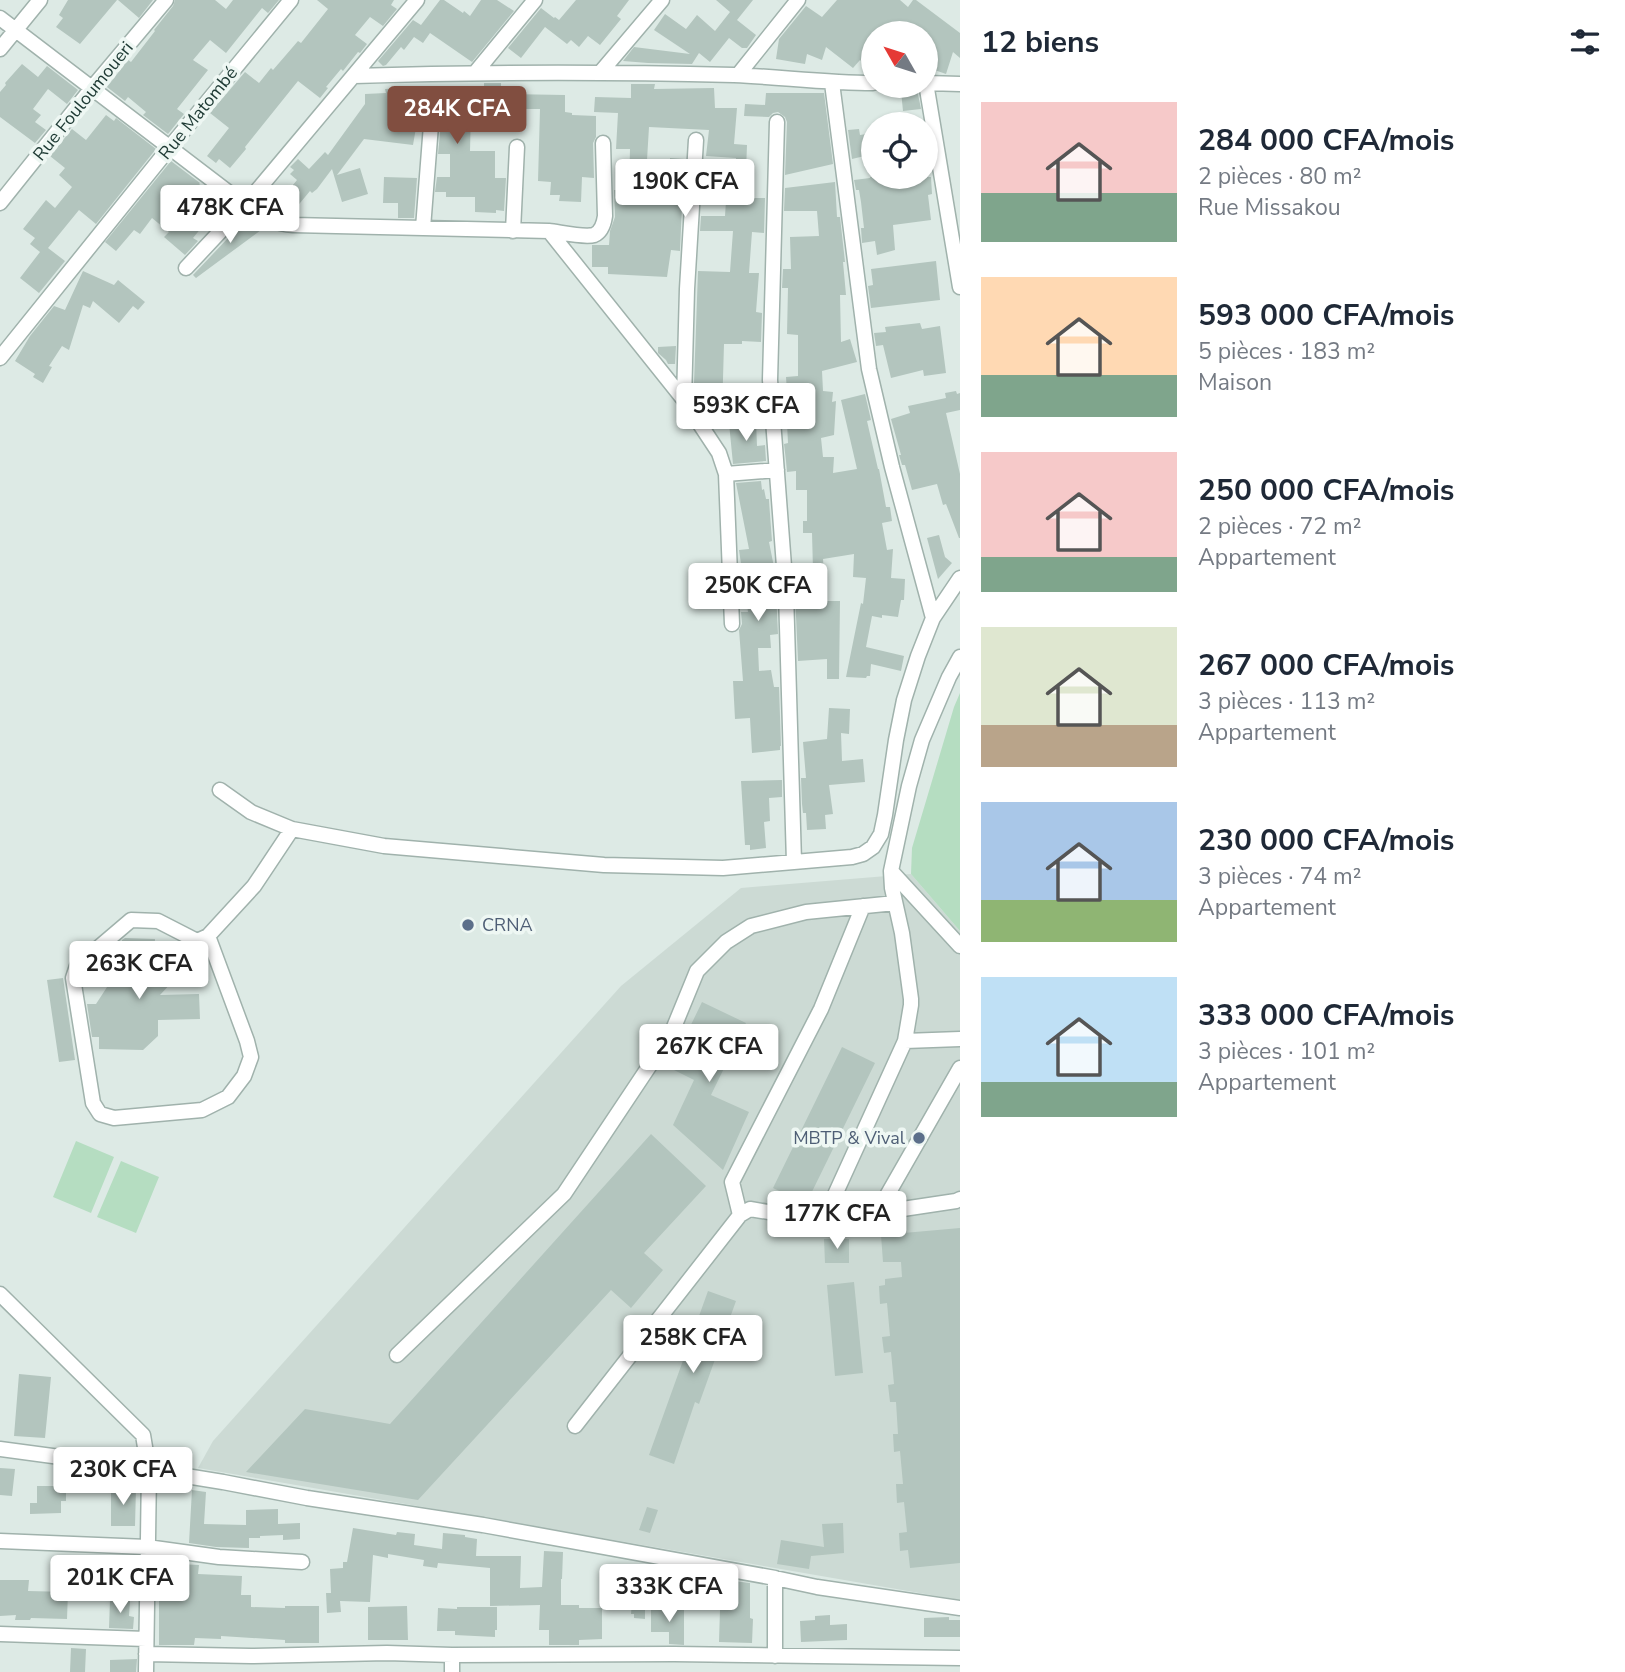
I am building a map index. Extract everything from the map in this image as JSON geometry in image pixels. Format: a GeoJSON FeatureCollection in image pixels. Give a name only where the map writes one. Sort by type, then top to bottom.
{"type":"FeatureCollection","features":[{"type":"Feature","properties":{"kind":"street"},"geometry":{"type":"LineString","coordinates":[[0,49],[40,0]]}},
{"type":"Feature","properties":{"kind":"street","name":"Rue Fouloumoueri"},"geometry":{"type":"LineString","coordinates":[[0,203],[166,0]]}},
{"type":"Feature","properties":{"kind":"street","name":"Rue Matombé"},"geometry":{"type":"LineString","coordinates":[[0,358],[291,0]]}},
{"type":"Feature","properties":{"kind":"street"},"geometry":{"type":"LineString","coordinates":[[186,268],[246,205],[417,0]]}},
{"type":"Feature","properties":{"kind":"street"},"geometry":{"type":"LineString","coordinates":[[600,73],[662,0]]}},
{"type":"Feature","properties":{"kind":"street"},"geometry":{"type":"LineString","coordinates":[[738,75],[798,0]]}},
{"type":"Feature","properties":{"kind":"street"},"geometry":{"type":"LineString","coordinates":[[475,73],[528,2]]}},
{"type":"Feature","properties":{"kind":"street"},"geometry":{"type":"LineString","coordinates":[[0,18],[246,205],[267,219],[281,224],[549,231],[594,235],[604,224],[606,216],[603,143]]}},
{"type":"Feature","properties":{"kind":"street"},"geometry":{"type":"LineString","coordinates":[[354,76],[600,73],[738,75],[861,83]]}},
{"type":"Feature","properties":{"kind":"street"},"geometry":{"type":"LineString","coordinates":[[832,83],[869,369],[892,467],[933,618]]}},
{"type":"Feature","properties":{"kind":"street"},"geometry":{"type":"LineString","coordinates":[[938,83],[960,84]]}},
{"type":"Feature","properties":{"kind":"street"},"geometry":{"type":"LineString","coordinates":[[928,98],[960,287]]}},
{"type":"Feature","properties":{"kind":"street"},"geometry":{"type":"LineString","coordinates":[[423,228],[432,112]]}},
{"type":"Feature","properties":{"kind":"street"},"geometry":{"type":"LineString","coordinates":[[777,122],[770,380],[786,593],[794,862]]}},
{"type":"Feature","properties":{"kind":"street"},"geometry":{"type":"LineString","coordinates":[[684,400],[687,289],[696,140]]}},
{"type":"Feature","properties":{"kind":"street"},"geometry":{"type":"LineString","coordinates":[[513,231],[517,147]]}},
{"type":"Feature","properties":{"kind":"street"},"geometry":{"type":"LineString","coordinates":[[549,231],[684,400],[719,453],[726,474],[732,624]]}},
{"type":"Feature","properties":{"kind":"street"},"geometry":{"type":"LineString","coordinates":[[726,474],[777,470]]}},
{"type":"Feature","properties":{"kind":"street"},"geometry":{"type":"LineString","coordinates":[[220,790],[251,812],[292,828],[384,846],[604,864],[723,868],[863,854],[873,847],[881,834],[904,700],[918,656],[933,618],[960,578]]}},
{"type":"Feature","properties":{"kind":"street"},"geometry":{"type":"LineString","coordinates":[[823,1221],[905,1041],[911,999],[891,871],[922,740],[960,657]]}},
{"type":"Feature","properties":{"kind":"street"},"geometry":{"type":"LineString","coordinates":[[208,936],[247,1041],[251,1057],[244,1076],[228,1097],[202,1110],[114,1118],[100,1114],[93,1103],[73,978],[77,966],[131,920],[158,920],[197,940],[208,936],[254,886],[292,828]]}},
{"type":"Feature","properties":{"kind":"street"},"geometry":{"type":"LineString","coordinates":[[891,871],[960,946]]}},
{"type":"Feature","properties":{"kind":"street"},"geometry":{"type":"LineString","coordinates":[[397,1355],[564,1194],[672,1032],[697,971],[726,942],[751,926],[807,912],[895,903]]}},
{"type":"Feature","properties":{"kind":"street"},"geometry":{"type":"LineString","coordinates":[[740,1215],[732,1182],[821,1009],[863,906]]}},
{"type":"Feature","properties":{"kind":"street"},"geometry":{"type":"LineString","coordinates":[[905,1041],[960,1039]]}},
{"type":"Feature","properties":{"kind":"street"},"geometry":{"type":"LineString","coordinates":[[877,1213],[960,1068]]}},
{"type":"Feature","properties":{"kind":"street"},"geometry":{"type":"LineString","coordinates":[[575,1426],[740,1215],[750,1209],[823,1221],[960,1199]]}},
{"type":"Feature","properties":{"kind":"street"},"geometry":{"type":"LineString","coordinates":[[0,1294],[143,1435],[149,1471],[146,1672]]}},
{"type":"Feature","properties":{"kind":"street"},"geometry":{"type":"LineString","coordinates":[[0,1449],[223,1482],[482,1525],[817,1587],[960,1608]]}},
{"type":"Feature","properties":{"kind":"street"},"geometry":{"type":"LineString","coordinates":[[0,1541],[147,1547],[219,1557],[302,1562]]}},
{"type":"Feature","properties":{"kind":"street"},"geometry":{"type":"LineString","coordinates":[[775,1578],[775,1656]]}},
{"type":"Feature","properties":{"kind":"street"},"geometry":{"type":"LineString","coordinates":[[0,1634],[251,1656],[387,1653],[960,1658]]}},
{"type":"Feature","properties":{"kind":"street"},"geometry":{"type":"LineString","coordinates":[[452,1655],[452,1672]]}},
{"type":"Feature","properties":{"kind":"shaded area"},"geometry":{"type":"Polygon","coordinates":[[[911,874],[960,931],[960,1600],[198,1468],[213,1441],[621,986],[741,888],[911,874]]]}},
{"type":"Feature","properties":{"kind":"green space"},"geometry":{"type":"Polygon","coordinates":[[[960,693],[960,931],[911,874],[912,848],[960,693]]]}},
{"type":"Feature","properties":{"kind":"green space"},"geometry":{"type":"Polygon","coordinates":[[[76,1141],[114,1157],[91,1213],[53,1197],[76,1141]]]}},
{"type":"Feature","properties":{"kind":"green space"},"geometry":{"type":"Polygon","coordinates":[[[121,1161],[159,1177],[136,1233],[97,1217],[121,1161]]]}},
{"type":"Feature","properties":{"kind":"building"},"geometry":{"type":"Polygon","coordinates":[[[68,0],[117,0],[80,44],[56,27],[63,18],[59,15],[68,0]]]}},
{"type":"Feature","properties":{"kind":"building"},"geometry":{"type":"Polygon","coordinates":[[[118,0],[153,0],[139,18],[118,0]]]}},
{"type":"Feature","properties":{"kind":"building"},"geometry":{"type":"Polygon","coordinates":[[[175,0],[215,0],[226,9],[233,0],[279,0],[268,13],[262,8],[226,53],[210,40],[193,60],[208,70],[177,109],[184,114],[168,134],[143,115],[146,112],[128,97],[125,101],[107,87],[128,60],[131,62],[175,0]]]}},
{"type":"Feature","properties":{"kind":"building"},"geometry":{"type":"Polygon","coordinates":[[[317,0],[394,0],[391,5],[397,9],[383,26],[370,17],[355,35],[367,44],[343,71],[341,69],[320,98],[298,81],[230,168],[219,159],[216,163],[207,156],[229,128],[210,113],[245,72],[259,83],[298,41],[301,43],[328,9],[317,0]]]}},
{"type":"Feature","properties":{"kind":"building"},"geometry":{"type":"Polygon","coordinates":[[[440,0],[470,16],[481,0],[497,0],[514,11],[472,62],[430,33],[423,43],[414,37],[404,50],[401,47],[383,66],[378,61],[413,20],[421,25],[440,0]]]}},
{"type":"Feature","properties":{"kind":"building"},"geometry":{"type":"Polygon","coordinates":[[[576,0],[629,0],[617,16],[621,19],[600,45],[588,36],[579,47],[571,40],[567,44],[545,27],[521,58],[508,48],[541,8],[559,20],[576,0]]]}},
{"type":"Feature","properties":{"kind":"building"},"geometry":{"type":"Polygon","coordinates":[[[716,0],[753,0],[737,20],[756,35],[747,48],[742,48],[729,38],[710,62],[699,53],[692,64],[623,61],[634,47],[690,54],[654,30],[665,14],[686,29],[697,15],[715,31],[730,12],[716,0]]]}},
{"type":"Feature","properties":{"kind":"building"},"geometry":{"type":"Polygon","coordinates":[[[837,0],[900,0],[908,7],[916,0],[960,33],[960,58],[953,52],[946,74],[938,71],[938,21],[861,21],[861,61],[853,68],[826,47],[822,60],[807,54],[805,64],[776,59],[779,39],[806,6],[822,17],[837,0]]]}},
{"type":"Feature","properties":{"kind":"building"},"geometry":{"type":"Polygon","coordinates":[[[22,64],[38,77],[47,66],[78,90],[67,104],[48,89],[33,109],[41,115],[35,122],[46,130],[35,143],[0,117],[0,92],[22,64]]]}},
{"type":"Feature","properties":{"kind":"building"},"geometry":{"type":"Polygon","coordinates":[[[484,83],[501,83],[501,94],[565,95],[565,112],[596,116],[596,137],[593,143],[594,178],[582,177],[581,202],[559,201],[560,195],[550,195],[551,182],[538,181],[540,109],[471,109],[470,151],[495,151],[495,178],[506,178],[504,211],[475,212],[475,197],[446,197],[446,192],[435,192],[437,177],[450,177],[450,154],[438,154],[442,112],[438,105],[432,102],[424,107],[422,123],[417,122],[413,145],[364,139],[337,175],[360,168],[368,194],[342,202],[332,169],[317,189],[312,193],[310,191],[290,215],[279,213],[274,208],[297,180],[290,174],[294,170],[290,167],[298,159],[309,169],[325,152],[328,155],[365,104],[365,94],[386,93],[385,89],[438,86],[438,95],[484,95],[484,83]]]}},
{"type":"Feature","properties":{"kind":"building"},"geometry":{"type":"Polygon","coordinates":[[[631,84],[655,84],[654,89],[714,88],[715,108],[737,108],[734,144],[747,145],[745,198],[765,198],[764,233],[752,232],[749,273],[759,273],[756,312],[762,313],[761,342],[724,344],[722,413],[707,412],[709,383],[694,383],[698,271],[730,272],[733,231],[700,231],[701,216],[725,216],[726,201],[733,202],[736,158],[706,156],[709,130],[649,127],[647,160],[684,159],[680,251],[671,250],[667,277],[608,274],[608,267],[592,267],[592,245],[609,245],[615,217],[614,190],[629,190],[630,149],[616,149],[618,113],[594,112],[595,97],[631,98],[631,84]]]}},
{"type":"Feature","properties":{"kind":"building"},"geometry":{"type":"Polygon","coordinates":[[[766,93],[824,93],[833,164],[785,175],[785,117],[778,112],[769,117],[744,116],[745,104],[765,105],[766,93]]]}},
{"type":"Feature","properties":{"kind":"building"},"geometry":{"type":"Polygon","coordinates":[[[902,98],[919,98],[921,109],[903,111],[902,98]]]}},
{"type":"Feature","properties":{"kind":"building"},"geometry":{"type":"Polygon","coordinates":[[[106,115],[114,121],[116,118],[156,149],[96,224],[79,210],[48,248],[65,261],[39,293],[20,278],[40,252],[30,244],[35,238],[23,229],[46,200],[55,208],[72,187],[59,175],[65,168],[50,156],[72,129],[86,140],[106,115]]]}},
{"type":"Feature","properties":{"kind":"building"},"geometry":{"type":"Polygon","coordinates":[[[859,129],[861,157],[852,159],[848,130],[859,129]]]}},
{"type":"Feature","properties":{"kind":"building"},"geometry":{"type":"Polygon","coordinates":[[[171,161],[211,194],[199,209],[202,212],[195,221],[202,227],[193,238],[198,241],[185,255],[164,237],[169,232],[152,218],[140,234],[134,230],[116,251],[105,242],[171,161]]]}},
{"type":"Feature","properties":{"kind":"building"},"geometry":{"type":"Polygon","coordinates":[[[384,177],[417,178],[414,218],[398,218],[398,203],[383,203],[384,177]]]}},
{"type":"Feature","properties":{"kind":"building"},"geometry":{"type":"Polygon","coordinates":[[[861,179],[861,189],[932,189],[932,194],[928,195],[931,220],[893,225],[895,250],[877,255],[875,241],[862,243],[861,228],[864,228],[861,202],[854,180],[861,179]]]}},
{"type":"Feature","properties":{"kind":"building"},"geometry":{"type":"Polygon","coordinates":[[[835,182],[837,217],[840,217],[845,262],[846,295],[840,295],[841,342],[850,339],[857,362],[822,371],[823,391],[833,392],[832,402],[836,401],[834,435],[821,438],[823,457],[834,457],[833,473],[857,469],[841,400],[865,394],[871,420],[867,421],[886,507],[890,507],[892,521],[882,523],[887,550],[893,549],[891,578],[905,579],[904,600],[901,600],[898,617],[872,616],[866,647],[904,656],[901,671],[871,664],[870,676],[846,677],[861,603],[863,604],[866,578],[853,577],[854,554],[823,559],[826,601],[840,601],[839,679],[827,679],[827,659],[798,661],[794,571],[813,570],[812,533],[803,533],[803,521],[807,521],[807,490],[796,490],[796,471],[787,472],[784,444],[788,443],[789,422],[786,377],[798,376],[798,335],[787,334],[788,288],[782,288],[783,269],[791,269],[790,237],[819,236],[817,211],[784,211],[785,188],[835,182]]]}},
{"type":"Feature","properties":{"kind":"building"},"geometry":{"type":"Polygon","coordinates":[[[247,218],[261,230],[196,278],[193,275],[247,218]]]}},
{"type":"Feature","properties":{"kind":"building"},"geometry":{"type":"Polygon","coordinates":[[[936,261],[940,300],[871,308],[868,286],[873,285],[871,269],[936,261]]]}},
{"type":"Feature","properties":{"kind":"building"},"geometry":{"type":"Polygon","coordinates":[[[83,271],[114,285],[118,280],[145,302],[138,310],[133,306],[119,323],[93,301],[90,308],[83,305],[69,350],[62,346],[49,366],[52,367],[43,383],[33,377],[35,374],[15,361],[30,336],[54,306],[65,310],[83,271]]]}},
{"type":"Feature","properties":{"kind":"building"},"geometry":{"type":"Polygon","coordinates":[[[920,323],[922,329],[940,326],[946,373],[924,376],[923,370],[891,378],[883,345],[876,346],[874,333],[886,332],[885,327],[920,323]]]}},
{"type":"Feature","properties":{"kind":"building"},"geometry":{"type":"Polygon","coordinates":[[[676,346],[675,364],[668,364],[658,353],[658,347],[676,346]]]}},
{"type":"Feature","properties":{"kind":"building"},"geometry":{"type":"Polygon","coordinates":[[[956,391],[957,394],[960,393],[960,410],[946,413],[960,474],[960,538],[946,504],[943,505],[937,484],[912,490],[905,465],[902,465],[899,455],[891,419],[910,413],[908,406],[946,398],[945,393],[956,391]]]}},
{"type":"Feature","properties":{"kind":"building"},"geometry":{"type":"Polygon","coordinates":[[[756,421],[757,446],[765,445],[766,461],[733,464],[729,423],[756,421]]]}},
{"type":"Feature","properties":{"kind":"building"},"geometry":{"type":"Polygon","coordinates":[[[761,481],[766,499],[769,499],[772,541],[769,542],[775,572],[778,634],[770,635],[771,648],[758,648],[759,671],[771,670],[774,687],[779,687],[781,746],[780,750],[752,753],[750,718],[735,719],[733,681],[743,681],[739,630],[742,624],[741,612],[748,612],[739,550],[749,549],[736,483],[761,481]]]}},
{"type":"Feature","properties":{"kind":"building"},"geometry":{"type":"Polygon","coordinates":[[[939,535],[945,557],[952,563],[938,579],[927,538],[939,535]]]}},
{"type":"Feature","properties":{"kind":"building"},"geometry":{"type":"Polygon","coordinates":[[[829,708],[850,709],[849,734],[841,733],[842,761],[863,759],[865,782],[829,785],[833,814],[825,815],[826,829],[807,830],[806,813],[803,813],[802,804],[801,778],[806,778],[803,742],[827,739],[829,708]]]}},
{"type":"Feature","properties":{"kind":"building"},"geometry":{"type":"Polygon","coordinates":[[[782,780],[782,797],[769,798],[770,821],[764,822],[766,848],[750,850],[750,845],[745,845],[741,781],[782,780]]]}},
{"type":"Feature","properties":{"kind":"building"},"geometry":{"type":"Polygon","coordinates":[[[155,939],[153,982],[176,958],[186,967],[160,995],[199,994],[200,1019],[158,1020],[158,1036],[143,1050],[99,1049],[99,1037],[92,1037],[87,1004],[96,1004],[109,984],[121,984],[122,940],[155,939]]]}},
{"type":"Feature","properties":{"kind":"building"},"geometry":{"type":"Polygon","coordinates":[[[63,978],[75,1060],[59,1062],[47,980],[63,978]]]}},
{"type":"Feature","properties":{"kind":"building"},"geometry":{"type":"Polygon","coordinates":[[[702,1002],[746,1023],[711,1095],[749,1112],[723,1170],[673,1125],[694,1080],[670,1068],[702,1002]]]}},
{"type":"Feature","properties":{"kind":"building"},"geometry":{"type":"Polygon","coordinates":[[[842,1047],[875,1063],[806,1204],[773,1188],[842,1047]]]}},
{"type":"Feature","properties":{"kind":"building"},"geometry":{"type":"Polygon","coordinates":[[[651,1134],[706,1186],[644,1253],[663,1270],[631,1308],[611,1290],[418,1500],[246,1472],[305,1409],[390,1424],[651,1134]]]}},
{"type":"Feature","properties":{"kind":"building"},"geometry":{"type":"Polygon","coordinates":[[[960,1228],[960,1563],[910,1568],[908,1550],[900,1551],[899,1533],[907,1532],[904,1502],[897,1503],[896,1484],[903,1484],[900,1451],[894,1452],[893,1434],[898,1434],[896,1402],[890,1402],[888,1385],[894,1384],[891,1352],[884,1353],[882,1337],[890,1336],[887,1303],[880,1304],[879,1286],[885,1285],[885,1279],[902,1277],[901,1262],[883,1262],[881,1235],[960,1228]]]}},
{"type":"Feature","properties":{"kind":"building"},"geometry":{"type":"Polygon","coordinates":[[[824,1239],[849,1239],[849,1263],[825,1263],[824,1239]]]}},
{"type":"Feature","properties":{"kind":"building"},"geometry":{"type":"Polygon","coordinates":[[[854,1282],[863,1373],[835,1376],[827,1285],[854,1282]]]}},
{"type":"Feature","properties":{"kind":"building"},"geometry":{"type":"Polygon","coordinates":[[[708,1291],[736,1301],[699,1404],[695,1402],[674,1464],[649,1455],[708,1291]]]}},
{"type":"Feature","properties":{"kind":"building"},"geometry":{"type":"Polygon","coordinates":[[[19,1374],[51,1377],[45,1438],[14,1436],[19,1374]]]}},
{"type":"Feature","properties":{"kind":"building"},"geometry":{"type":"Polygon","coordinates":[[[0,1468],[15,1469],[12,1496],[0,1495],[0,1468]]]}},
{"type":"Feature","properties":{"kind":"building"},"geometry":{"type":"Polygon","coordinates":[[[37,1486],[66,1486],[66,1501],[61,1501],[61,1513],[30,1514],[30,1503],[37,1503],[37,1486]]]}},
{"type":"Feature","properties":{"kind":"building"},"geometry":{"type":"Polygon","coordinates":[[[111,1488],[136,1488],[135,1526],[111,1526],[111,1488]]]}},
{"type":"Feature","properties":{"kind":"building"},"geometry":{"type":"Polygon","coordinates":[[[192,1490],[206,1492],[204,1524],[246,1525],[246,1510],[278,1509],[278,1524],[300,1523],[300,1539],[283,1540],[283,1535],[260,1536],[249,1538],[249,1548],[189,1543],[192,1490]]]}},
{"type":"Feature","properties":{"kind":"building"},"geometry":{"type":"Polygon","coordinates":[[[647,1507],[658,1510],[650,1533],[639,1530],[647,1507]]]}},
{"type":"Feature","properties":{"kind":"building"},"geometry":{"type":"Polygon","coordinates":[[[843,1523],[844,1553],[811,1556],[809,1569],[777,1564],[781,1540],[824,1547],[822,1524],[843,1523]]]}},
{"type":"Feature","properties":{"kind":"building"},"geometry":{"type":"Polygon","coordinates":[[[353,1528],[396,1535],[397,1532],[415,1534],[414,1545],[442,1549],[443,1533],[477,1539],[476,1556],[521,1556],[520,1588],[542,1587],[544,1551],[563,1552],[561,1605],[602,1608],[602,1639],[579,1640],[579,1645],[549,1645],[549,1630],[539,1630],[540,1605],[490,1606],[490,1568],[438,1563],[437,1568],[423,1566],[424,1560],[388,1554],[388,1558],[373,1555],[370,1602],[340,1601],[341,1612],[327,1613],[326,1593],[331,1593],[330,1569],[343,1568],[343,1562],[347,1562],[353,1528]]]}},
{"type":"Feature","properties":{"kind":"building"},"geometry":{"type":"Polygon","coordinates":[[[159,1563],[199,1565],[198,1574],[242,1576],[241,1595],[251,1595],[251,1607],[319,1606],[319,1643],[285,1643],[285,1640],[221,1636],[221,1639],[195,1638],[194,1645],[159,1645],[159,1563]]]}},
{"type":"Feature","properties":{"kind":"building"},"geometry":{"type":"Polygon","coordinates":[[[717,1579],[750,1583],[752,1643],[719,1642],[720,1610],[688,1608],[688,1596],[693,1596],[694,1581],[716,1582],[717,1579]]]}},
{"type":"Feature","properties":{"kind":"building"},"geometry":{"type":"Polygon","coordinates":[[[0,1580],[29,1580],[28,1591],[68,1592],[67,1619],[15,1620],[16,1615],[0,1616],[0,1580]]]}},
{"type":"Feature","properties":{"kind":"building"},"geometry":{"type":"Polygon","coordinates":[[[635,1584],[645,1584],[645,1619],[634,1618],[634,1614],[631,1614],[635,1584]]]}},
{"type":"Feature","properties":{"kind":"building"},"geometry":{"type":"Polygon","coordinates":[[[110,1600],[130,1601],[129,1616],[134,1617],[133,1629],[109,1628],[110,1600]]]}},
{"type":"Feature","properties":{"kind":"building"},"geometry":{"type":"Polygon","coordinates":[[[407,1606],[408,1640],[368,1640],[368,1607],[407,1606]]]}},
{"type":"Feature","properties":{"kind":"building"},"geometry":{"type":"Polygon","coordinates":[[[497,1607],[495,1637],[455,1635],[455,1631],[437,1631],[438,1608],[497,1607]]]}},
{"type":"Feature","properties":{"kind":"building"},"geometry":{"type":"Polygon","coordinates":[[[684,1608],[684,1645],[669,1644],[669,1632],[651,1632],[651,1609],[684,1608]]]}},
{"type":"Feature","properties":{"kind":"building"},"geometry":{"type":"Polygon","coordinates":[[[830,1615],[830,1625],[847,1624],[847,1640],[801,1642],[800,1621],[830,1615]]]}},
{"type":"Feature","properties":{"kind":"building"},"geometry":{"type":"Polygon","coordinates":[[[949,1617],[949,1620],[960,1620],[960,1637],[924,1637],[924,1618],[949,1617]]]}},
{"type":"Feature","properties":{"kind":"building"},"geometry":{"type":"Polygon","coordinates":[[[71,1648],[86,1649],[85,1672],[70,1672],[71,1648]]]}},
{"type":"Feature","properties":{"kind":"building"},"geometry":{"type":"Polygon","coordinates":[[[137,1659],[136,1672],[110,1672],[110,1660],[137,1659]]]}},
{"type":"Feature","properties":{"kind":"place","name":"CRNA"},"geometry":{"type":"Point","coordinates":[468,925]}},
{"type":"Feature","properties":{"kind":"place","name":"MBTP & Vival"},"geometry":{"type":"Point","coordinates":[919,1138]}}]}
